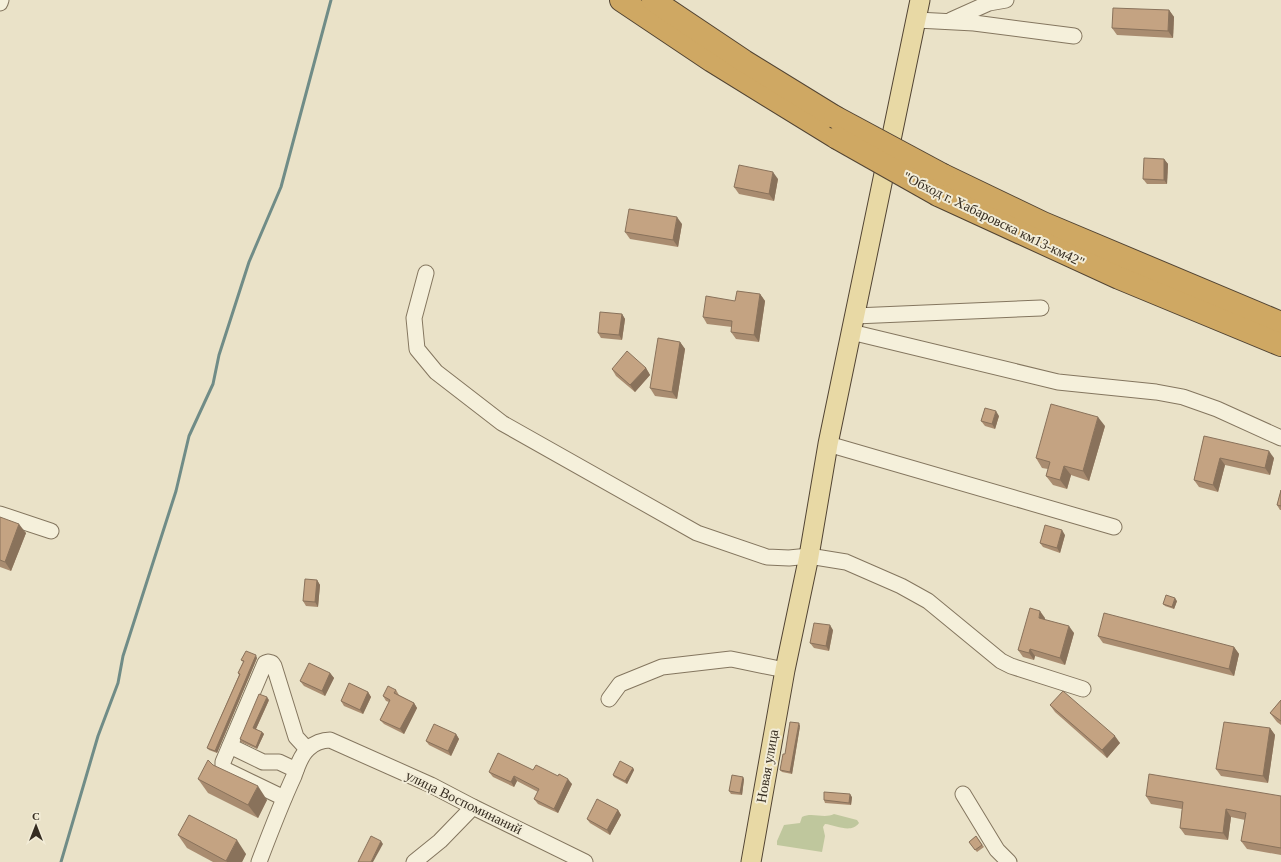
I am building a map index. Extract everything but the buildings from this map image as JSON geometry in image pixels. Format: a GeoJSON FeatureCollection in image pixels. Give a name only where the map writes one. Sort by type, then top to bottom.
{"type":"FeatureCollection","features":[{"type":"Feature","properties":{"kind":"highway","name":"\"Обход г. Хабаровска км13-км42\""},"geometry":{"type":"LineString","coordinates":[[621,0],[712,61],[837,138],[941,185],[1119,278],[1281,345]]}},
{"type":"Feature","properties":{"kind":"highway","name":"\"Обход г. Хабаровска км13-км42\""},"geometry":{"type":"LineString","coordinates":[[653,0],[744,61],[835,116],[941,185],[1043,223],[1281,323]]}},
{"type":"Feature","properties":{"kind":"main road","name":"Новая улица"},"geometry":{"type":"LineString","coordinates":[[751,862],[785,670],[809,556],[828,444],[920,0]]}},
{"type":"Feature","properties":{"kind":"street"},"geometry":{"type":"LineString","coordinates":[[948,22],[989,3],[1006,0]]}},
{"type":"Feature","properties":{"kind":"street"},"geometry":{"type":"LineString","coordinates":[[917,20],[974,23],[1074,36]]}},
{"type":"Feature","properties":{"kind":"street"},"geometry":{"type":"LineString","coordinates":[[426,273],[414,318],[417,349],[436,372],[502,423],[697,534],[767,556],[790,558],[809,556],[846,562],[901,586],[928,601],[1001,661],[1011,666],[1083,689]]}},
{"type":"Feature","properties":{"kind":"street"},"geometry":{"type":"LineString","coordinates":[[853,324],[1041,308]]}},
{"type":"Feature","properties":{"kind":"street"},"geometry":{"type":"LineString","coordinates":[[853,324],[1034,377],[1058,382],[1156,392],[1183,397],[1217,409],[1281,438]]}},
{"type":"Feature","properties":{"kind":"street"},"geometry":{"type":"LineString","coordinates":[[828,444],[1114,527]]}},
{"type":"Feature","properties":{"kind":"street"},"geometry":{"type":"LineString","coordinates":[[0,514],[51,531]]}},
{"type":"Feature","properties":{"kind":"street"},"geometry":{"type":"LineString","coordinates":[[608,699],[620,684],[662,667],[731,659],[785,670]]}},
{"type":"Feature","properties":{"kind":"street"},"geometry":{"type":"LineString","coordinates":[[259,862],[284,798],[307,749],[296,737],[274,666],[272,663],[268,662],[265,663],[223,762],[223,766],[226,770],[284,798]]}},
{"type":"Feature","properties":{"kind":"street","name":"улица Воспоминаний"},"geometry":{"type":"LineString","coordinates":[[307,749],[324,740],[330,740],[341,744],[431,784],[473,807],[585,862]]}},
{"type":"Feature","properties":{"kind":"street"},"geometry":{"type":"LineString","coordinates":[[230,746],[263,762],[279,762],[296,770]]}},
{"type":"Feature","properties":{"kind":"street"},"geometry":{"type":"LineString","coordinates":[[963,794],[998,850],[1009,862]]}},
{"type":"Feature","properties":{"kind":"street"},"geometry":{"type":"LineString","coordinates":[[414,862],[440,841],[473,807]]}},
{"type":"Feature","properties":{"kind":"green space"},"geometry":{"type":"Polygon","coordinates":[[[834,814],[857,820],[859,823],[852,828],[843,828],[825,824],[823,827],[825,836],[822,852],[777,845],[777,841],[784,825],[800,823],[802,817],[806,816],[826,816],[834,814]]]}},
{"type":"Feature","properties":{"kind":"waterway"},"geometry":{"type":"LineString","coordinates":[[61,862],[98,736],[118,683],[123,656],[176,491],[189,436],[213,384],[219,355],[249,262],[281,187],[331,0]]}}]}
